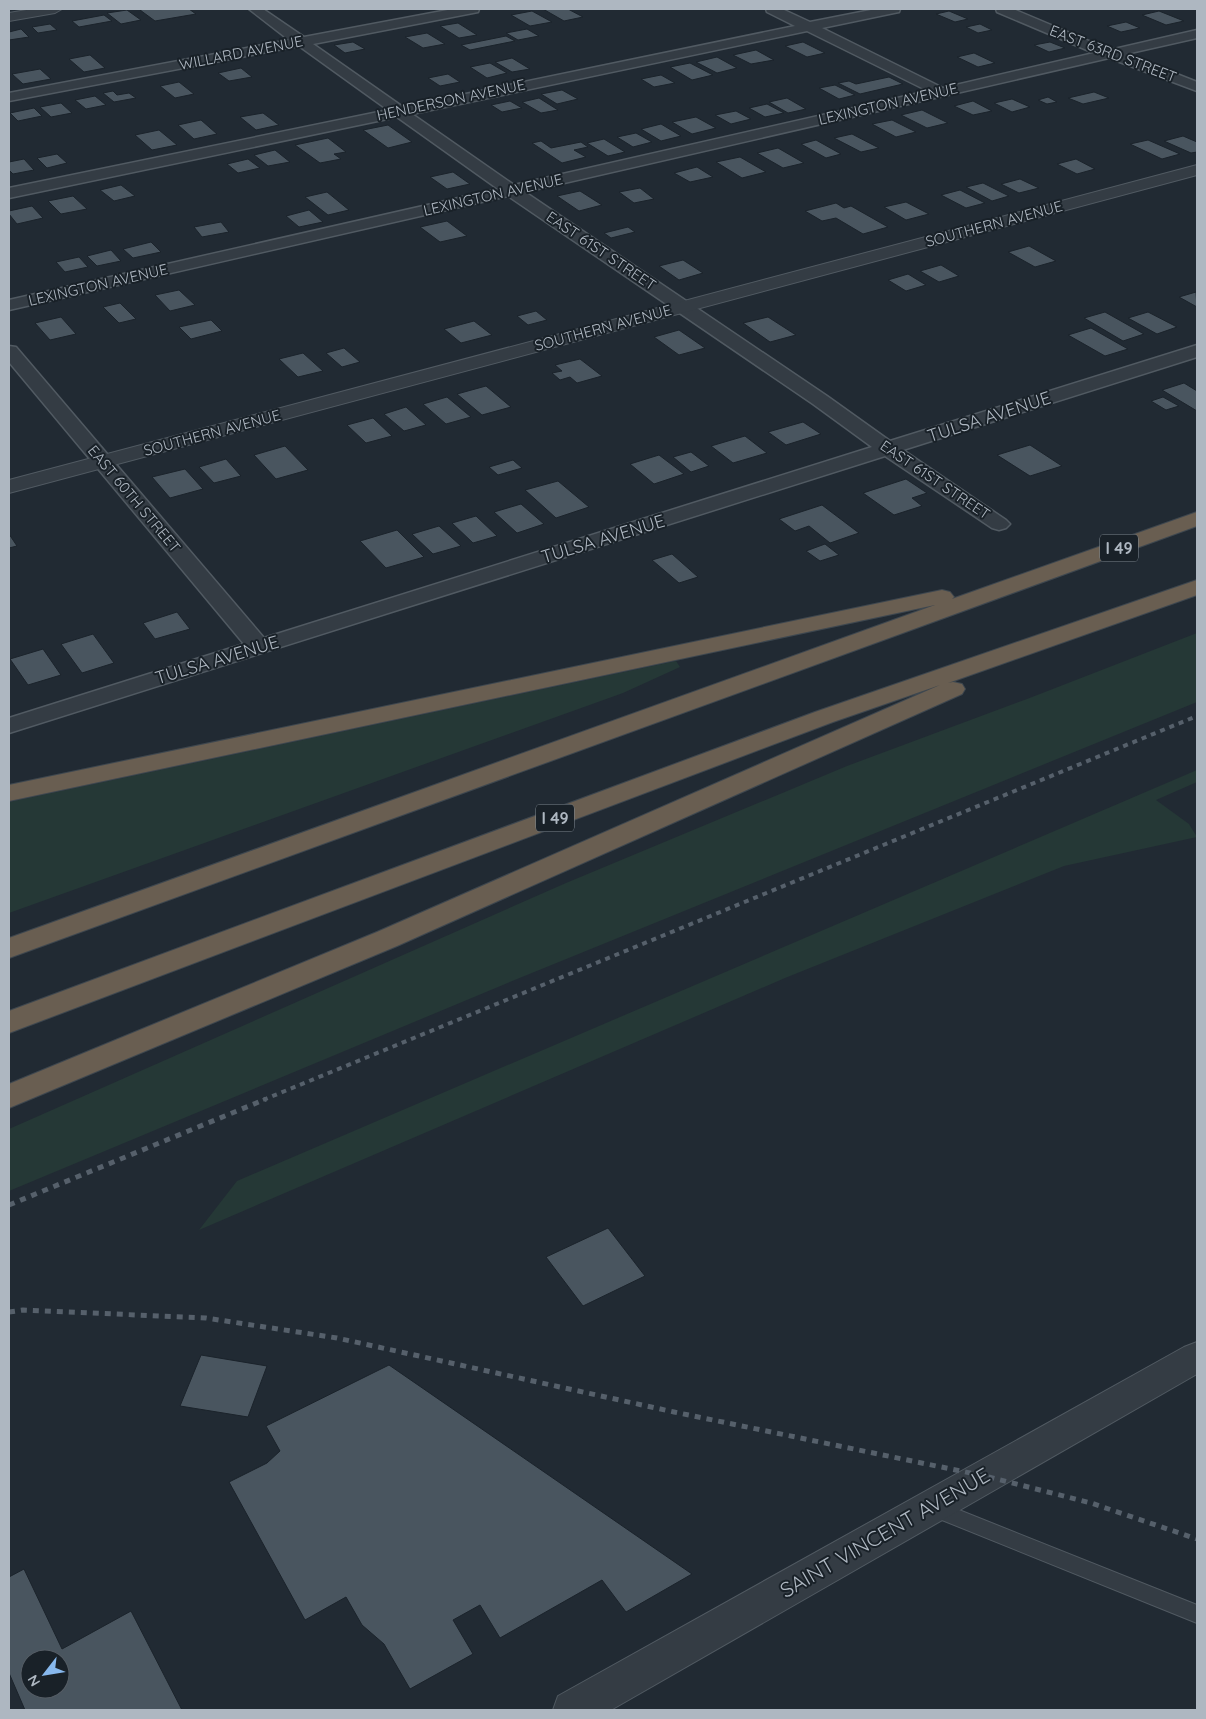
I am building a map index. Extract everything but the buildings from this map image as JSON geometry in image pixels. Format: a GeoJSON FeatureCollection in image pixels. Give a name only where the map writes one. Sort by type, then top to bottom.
{"type":"FeatureCollection","features":[{"type":"Feature","properties":{"kind":"highway","name":"I 49"},"geometry":{"type":"LineString","coordinates":[[9,948],[1197,519]]}},
{"type":"Feature","properties":{"kind":"highway"},"geometry":{"type":"LineString","coordinates":[[9,791],[41,786],[1041,576]]}},
{"type":"Feature","properties":{"kind":"highway","name":"I 49"},"geometry":{"type":"LineString","coordinates":[[9,1022],[824,717],[1105,621],[1197,587]]}},
{"type":"Feature","properties":{"kind":"highway"},"geometry":{"type":"LineString","coordinates":[[9,1097],[387,939],[1105,621]]}},
{"type":"Feature","properties":{"kind":"street"},"geometry":{"type":"LineString","coordinates":[[9,17],[55,9]]}},
{"type":"Feature","properties":{"kind":"street","name":"EAST 61ST STREET"},"geometry":{"type":"LineString","coordinates":[[255,9],[512,191],[999,524]]}},
{"type":"Feature","properties":{"kind":"street","name":"WILLARD AVENUE"},"geometry":{"type":"LineString","coordinates":[[9,97],[473,9]]}},
{"type":"Feature","properties":{"kind":"street"},"geometry":{"type":"LineString","coordinates":[[772,9],[941,92]]}},
{"type":"Feature","properties":{"kind":"street","name":"HENDERSON AVENUE"},"geometry":{"type":"LineString","coordinates":[[9,193],[894,9]]}},
{"type":"Feature","properties":{"kind":"street","name":"EAST 63RD STREET"},"geometry":{"type":"LineString","coordinates":[[1002,9],[1091,48],[1135,62],[1197,87]]}},
{"type":"Feature","properties":{"kind":"street","name":"LEXINGTON AVENUE"},"geometry":{"type":"LineString","coordinates":[[9,306],[1197,34]]}},
{"type":"Feature","properties":{"kind":"street","name":"LEXINGTON AVENUE"},"geometry":{"type":"LineString","coordinates":[[978,84],[1014,89],[1197,48]]}},
{"type":"Feature","properties":{"kind":"street","name":"SOUTHERN AVENUE"},"geometry":{"type":"LineString","coordinates":[[9,486],[1197,170]]}},
{"type":"Feature","properties":{"kind":"street","name":"EAST 60TH STREET"},"geometry":{"type":"LineString","coordinates":[[9,351],[259,647]]}},
{"type":"Feature","properties":{"kind":"street","name":"TULSA AVENUE"},"geometry":{"type":"LineString","coordinates":[[9,726],[1197,351]]}},
{"type":"Feature","properties":{"kind":"street","name":"SAINT VINCENT AVENUE"},"geometry":{"type":"LineString","coordinates":[[573,1710],[1197,1356]]}},
{"type":"Feature","properties":{"kind":"lane"},"geometry":{"type":"LineString","coordinates":[[931,1507],[1197,1614]]}},
{"type":"Feature","properties":{"kind":"green space"},"geometry":{"type":"Polygon","coordinates":[[[1197,633],[1197,702],[522,977],[9,1191],[9,1129],[566,883],[847,766],[1197,633]]]}},
{"type":"Feature","properties":{"kind":"green space"},"geometry":{"type":"Polygon","coordinates":[[[676,661],[680,667],[623,693],[9,913],[9,802],[676,661]]]}},
{"type":"Feature","properties":{"kind":"green space"},"geometry":{"type":"Polygon","coordinates":[[[1197,770],[1197,782],[1156,800],[1189,824],[1197,837],[1064,866],[785,978],[199,1230],[237,1181],[1197,770]]]}},
{"type":"Feature","properties":{"kind":"railway"},"geometry":{"type":"LineString","coordinates":[[263,1100],[1197,716]]}},
{"type":"Feature","properties":{"kind":"railway"},"geometry":{"type":"LineString","coordinates":[[9,1205],[266,1099]]}},
{"type":"Feature","properties":{"kind":"railway"},"geometry":{"type":"LineString","coordinates":[[9,1312],[23,1310],[206,1318],[337,1338],[674,1412],[985,1476],[1091,1503],[1197,1539]]}}]}
